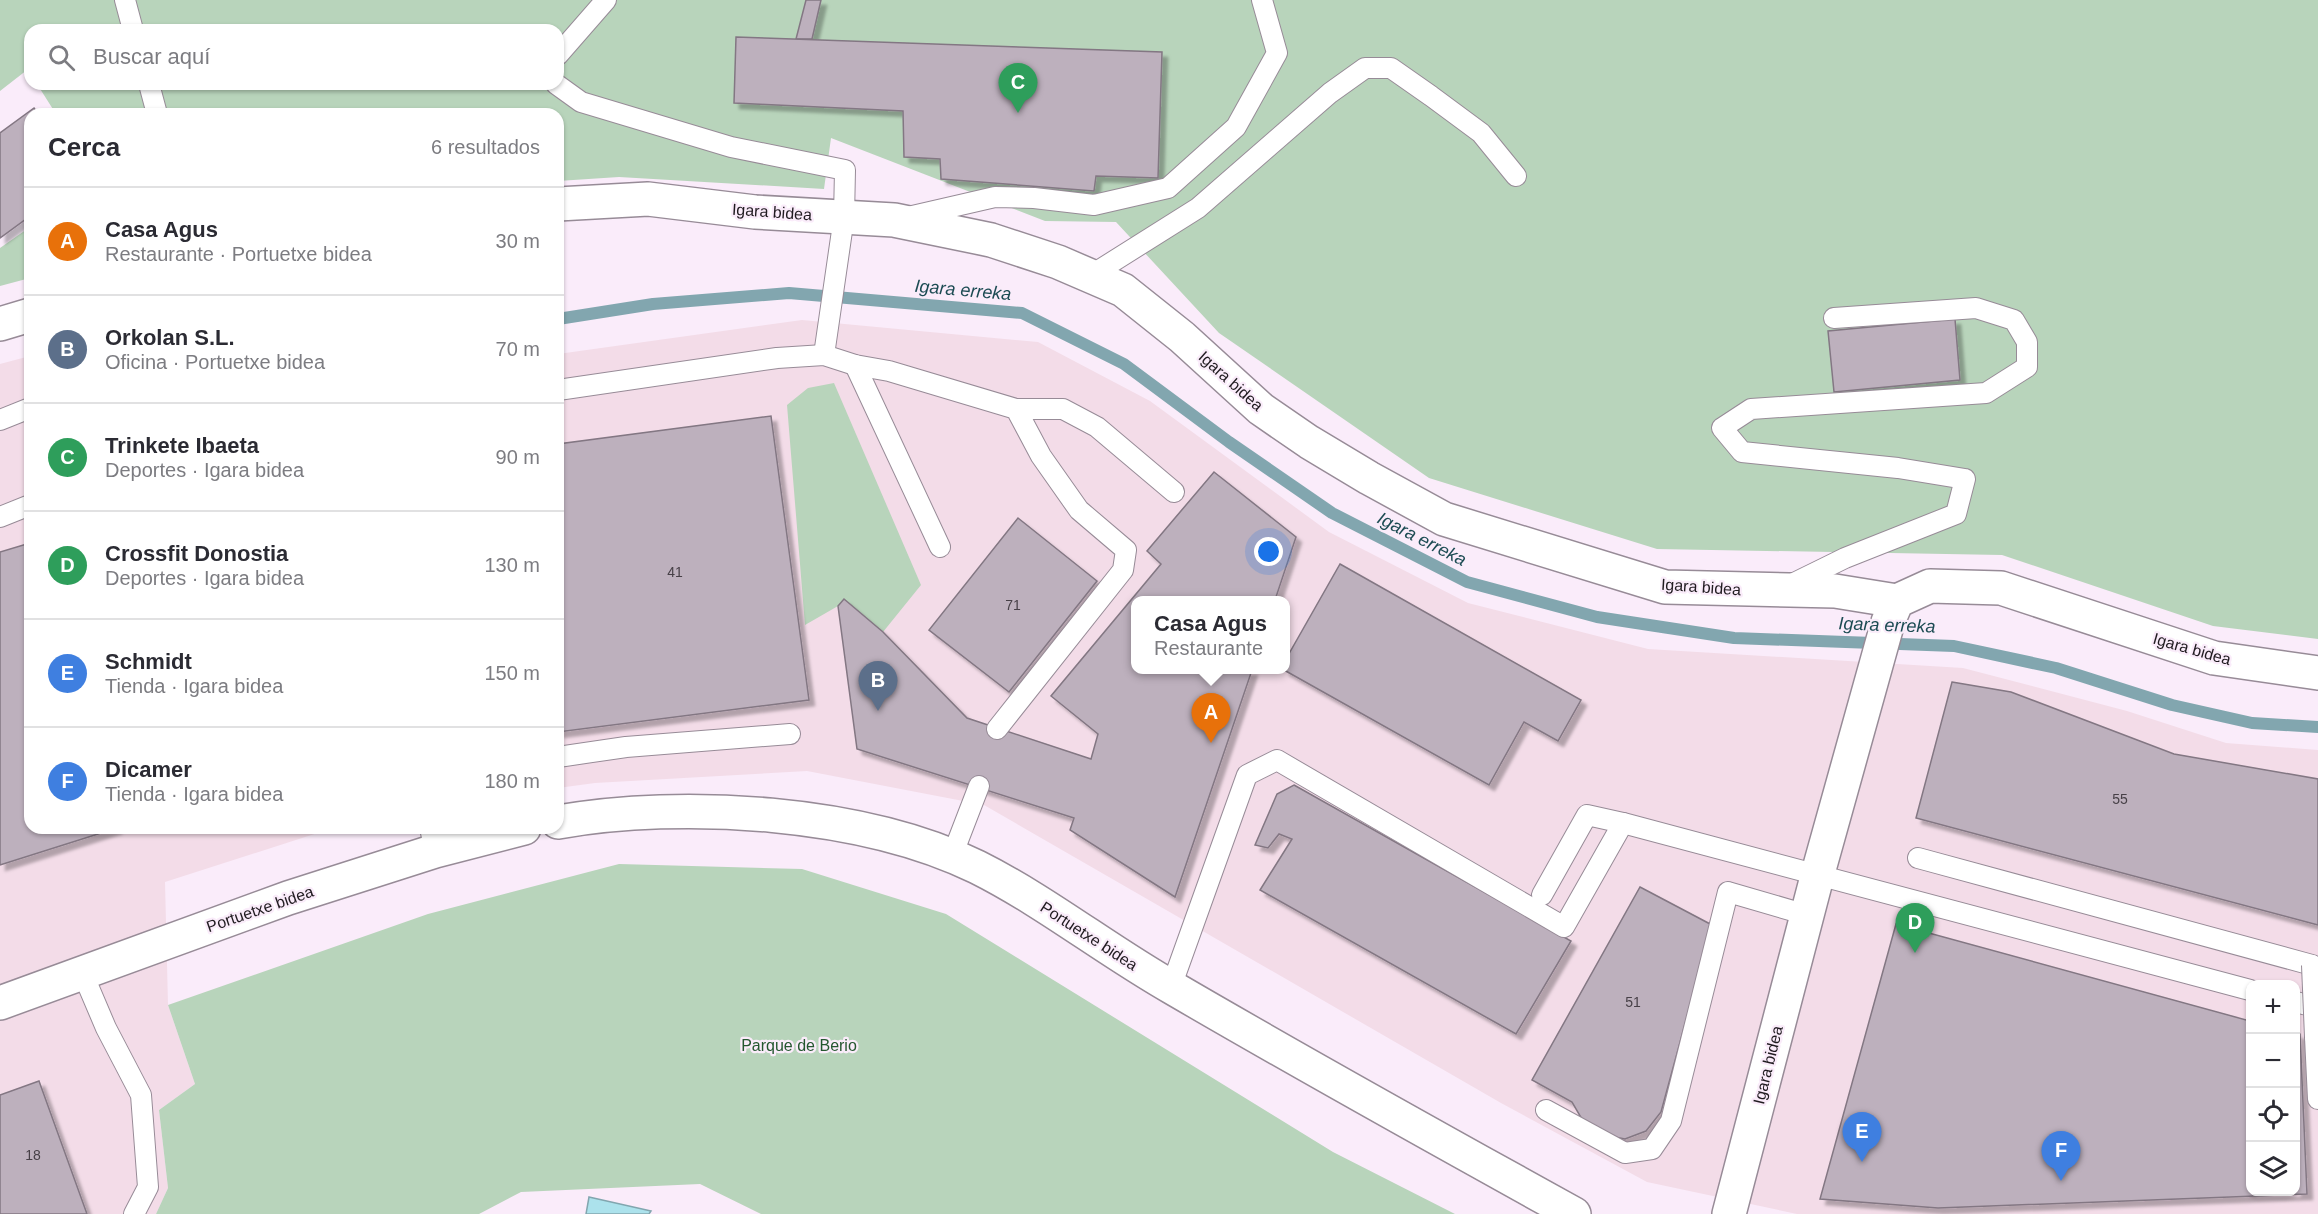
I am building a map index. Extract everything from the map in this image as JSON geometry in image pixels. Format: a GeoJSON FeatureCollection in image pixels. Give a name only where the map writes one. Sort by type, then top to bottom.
{"type":"FeatureCollection","features":[{"type":"Feature","properties":{"kind":"street","name":"Igara bidea"},"geometry":{"type":"LineString","coordinates":[[564,204],[648,199],[755,212],[894,220],[991,240],[1090,276],[1123,291],[1182,337],[1262,409],[1309,442],[1444,519],[1665,587],[1835,591],[1892,612]]}},
{"type":"Feature","properties":{"kind":"street"},"geometry":{"type":"LineString","coordinates":[[0,324],[24,317]]}},
{"type":"Feature","properties":{"kind":"street","name":"Igara bidea"},"geometry":{"type":"LineString","coordinates":[[1729,1214],[1818,873],[1892,612],[1930,586],[2001,588],[2214,658],[2316,667]]}},
{"type":"Feature","properties":{"kind":"street","name":"Portuetxe bidea"},"geometry":{"type":"LineString","coordinates":[[564,821],[594,816],[679,810],[764,815],[849,826],[952,856],[1036,901],[1171,987],[1574,1214]]}},
{"type":"Feature","properties":{"kind":"street","name":"Portuetxe bidea"},"geometry":{"type":"LineString","coordinates":[[0,1003],[288,898],[432,839],[474,834]]}},
{"type":"Feature","properties":{"kind":"lane"},"geometry":{"type":"LineString","coordinates":[[125,0],[131,24]]}},
{"type":"Feature","properties":{"kind":"lane"},"geometry":{"type":"LineString","coordinates":[[564,48],[606,0]]}},
{"type":"Feature","properties":{"kind":"lane"},"geometry":{"type":"LineString","coordinates":[[894,220],[994,197],[1034,198],[1094,205],[1168,188],[1236,127],[1277,53],[1262,0]]}},
{"type":"Feature","properties":{"kind":"lane"},"geometry":{"type":"LineString","coordinates":[[1090,276],[1198,208],[1330,93],[1365,68],[1391,68],[1431,96],[1481,133],[1516,176]]}},
{"type":"Feature","properties":{"kind":"lane"},"geometry":{"type":"LineString","coordinates":[[151,90],[155,108]]}},
{"type":"Feature","properties":{"kind":"lane"},"geometry":{"type":"LineString","coordinates":[[564,90],[581,102],[731,147],[845,170],[844,217],[824,356]]}},
{"type":"Feature","properties":{"kind":"lane"},"geometry":{"type":"LineString","coordinates":[[1776,591],[1845,558],[1956,514],[1965,479],[1898,468],[1742,452],[1722,428],[1751,410],[1986,393],[2026,367],[2027,342],[2014,320],[1976,308],[1834,318]]}},
{"type":"Feature","properties":{"kind":"lane"},"geometry":{"type":"LineString","coordinates":[[564,389],[777,357],[824,356],[855,365],[890,371],[1016,409],[1063,409],[1097,427],[1174,492]]}},
{"type":"Feature","properties":{"kind":"lane"},"geometry":{"type":"LineString","coordinates":[[855,365],[939,548]]}},
{"type":"Feature","properties":{"kind":"lane"},"geometry":{"type":"LineString","coordinates":[[997,729],[1123,570],[1126,550],[1079,510],[1041,456],[1016,409]]}},
{"type":"Feature","properties":{"kind":"lane"},"geometry":{"type":"LineString","coordinates":[[0,420],[24,410]]}},
{"type":"Feature","properties":{"kind":"lane"},"geometry":{"type":"LineString","coordinates":[[0,517],[24,507]]}},
{"type":"Feature","properties":{"kind":"lane"},"geometry":{"type":"LineString","coordinates":[[564,756],[626,747],[790,734]]}},
{"type":"Feature","properties":{"kind":"lane"},"geometry":{"type":"LineString","coordinates":[[1171,987],[1247,775],[1277,760],[1564,927],[1623,823]]}},
{"type":"Feature","properties":{"kind":"lane"},"geometry":{"type":"LineString","coordinates":[[952,856],[979,786]]}},
{"type":"Feature","properties":{"kind":"lane"},"geometry":{"type":"LineString","coordinates":[[1542,895],[1587,815],[1818,873],[2246,989]]}},
{"type":"Feature","properties":{"kind":"lane"},"geometry":{"type":"LineString","coordinates":[[1918,858],[2312,965],[2318,1099]]}},
{"type":"Feature","properties":{"kind":"lane"},"geometry":{"type":"LineString","coordinates":[[1546,1110],[1624,1153],[1652,1149],[1671,1121],[1728,892],[1807,915]]}},
{"type":"Feature","properties":{"kind":"lane"},"geometry":{"type":"LineString","coordinates":[[82,974],[106,1028],[141,1095],[148,1187],[134,1214]]}},
{"type":"Feature","properties":{"kind":"lane"},"geometry":{"type":"LineString","coordinates":[[2300,1003],[2318,1008]]}},
{"type":"Feature","properties":{"kind":"shaded area"},"geometry":{"type":"Polygon","coordinates":[[[802,320],[1038,342],[1150,401],[1329,532],[1468,603],[1648,649],[1963,668],[2127,711],[2226,743],[2318,750],[2318,1214],[1797,1214],[1647,1182],[1501,1103],[984,805],[807,771],[595,783],[564,787],[564,353],[802,320]]]}},
{"type":"Feature","properties":{"kind":"shaded area"},"geometry":{"type":"Polygon","coordinates":[[[24,358],[24,834],[314,834],[165,882],[168,1005],[195,1084],[159,1110],[168,1188],[156,1214],[0,1214],[0,364],[24,358]]]}},
{"type":"Feature","properties":{"kind":"green space"},"geometry":{"type":"Polygon","coordinates":[[[0,0],[2318,0],[2318,639],[2213,626],[2002,555],[1657,549],[1429,478],[1219,333],[1116,222],[1045,221],[831,138],[824,189],[619,177],[564,181],[564,108],[52,108],[41,90],[564,90],[564,24],[24,24],[24,72],[0,91],[0,0]]]}},
{"type":"Feature","properties":{"kind":"green space"},"geometry":{"type":"Polygon","coordinates":[[[24,231],[24,280],[0,286],[0,248],[24,231]]]}},
{"type":"Feature","properties":{"kind":"green space"},"geometry":{"type":"Polygon","coordinates":[[[834,383],[921,585],[883,632],[844,599],[838,606],[805,625],[787,405],[808,388],[834,383]]]}},
{"type":"Feature","properties":{"kind":"green space","name":"Parque de Berio"},"geometry":{"type":"Polygon","coordinates":[[[619,864],[802,869],[946,914],[1333,1152],[1455,1214],[761,1214],[700,1184],[521,1192],[479,1214],[156,1214],[168,1188],[159,1110],[195,1084],[168,1005],[428,914],[619,864]]]}},
{"type":"Feature","properties":{"kind":"water"},"geometry":{"type":"Polygon","coordinates":[[[589,1197],[651,1211],[649,1214],[586,1214],[589,1197]]]}},
{"type":"Feature","properties":{"kind":"building"},"geometry":{"type":"Polygon","coordinates":[[[806,0],[821,0],[812,39],[796,39],[806,0]]]}},
{"type":"Feature","properties":{"kind":"building"},"geometry":{"type":"Polygon","coordinates":[[[736,37],[1162,52],[1158,178],[1096,176],[1094,191],[941,179],[940,159],[904,157],[903,111],[734,103],[736,37]]]}},
{"type":"Feature","properties":{"kind":"building"},"geometry":{"type":"Polygon","coordinates":[[[24,115],[24,220],[0,238],[0,133],[24,115]]]}},
{"type":"Feature","properties":{"kind":"building"},"geometry":{"type":"Polygon","coordinates":[[[1955,319],[1960,380],[1834,392],[1828,331],[1955,319]]]}},
{"type":"Feature","properties":{"kind":"building"},"geometry":{"type":"Polygon","coordinates":[[[771,416],[809,700],[564,731],[564,443],[771,416]]]}},
{"type":"Feature","properties":{"kind":"building"},"geometry":{"type":"Polygon","coordinates":[[[1214,472],[1296,537],[1276,596],[1134,596],[1161,564],[1147,551],[1214,472]]]}},
{"type":"Feature","properties":{"kind":"building"},"geometry":{"type":"Polygon","coordinates":[[[1018,518],[1097,581],[1009,692],[929,630],[1018,518]]]}},
{"type":"Feature","properties":{"kind":"building"},"geometry":{"type":"Polygon","coordinates":[[[24,545],[24,834],[98,834],[0,865],[0,552],[24,545]]]}},
{"type":"Feature","properties":{"kind":"building"},"geometry":{"type":"Polygon","coordinates":[[[1340,564],[1581,700],[1558,741],[1524,722],[1489,785],[1290,673],[1290,652],[1340,564]]]}},
{"type":"Feature","properties":{"kind":"building"},"geometry":{"type":"Polygon","coordinates":[[[844,599],[883,632],[967,718],[1091,759],[1098,734],[1051,696],[1131,600],[1131,674],[1251,674],[1175,897],[1070,830],[1074,818],[857,749],[838,606],[844,599]]]}},
{"type":"Feature","properties":{"kind":"building"},"geometry":{"type":"Polygon","coordinates":[[[1952,682],[2011,692],[2174,754],[2318,779],[2318,925],[1916,818],[1952,682]]]}},
{"type":"Feature","properties":{"kind":"building"},"geometry":{"type":"Polygon","coordinates":[[[1294,785],[1571,941],[1516,1034],[1260,890],[1292,839],[1279,834],[1268,848],[1255,845],[1277,794],[1294,785]]]}},
{"type":"Feature","properties":{"kind":"building"},"geometry":{"type":"Polygon","coordinates":[[[1640,887],[1712,925],[1661,1112],[1646,1131],[1625,1139],[1604,1135],[1583,1121],[1572,1102],[1532,1080],[1640,887]]]}},
{"type":"Feature","properties":{"kind":"building"},"geometry":{"type":"Polygon","coordinates":[[[1896,924],[2246,1020],[2246,1196],[2254,1196],[1938,1208],[1820,1199],[1896,924]]]}},
{"type":"Feature","properties":{"kind":"building"},"geometry":{"type":"Polygon","coordinates":[[[2300,1034],[2307,1194],[2300,1194],[2300,1034]]]}},
{"type":"Feature","properties":{"kind":"building"},"geometry":{"type":"Polygon","coordinates":[[[39,1081],[87,1214],[0,1214],[0,1095],[39,1081]]]}},
{"type":"Feature","properties":{"kind":"waterway","name":"Igara erreka"},"geometry":{"type":"LineString","coordinates":[[564,318],[653,304],[789,293],[1022,313],[1124,364],[1229,442],[1332,513],[1467,582],[1597,617],[1734,638],[1954,646],[2056,668],[2172,705],[2252,723],[2318,727]]}},
{"type":"Feature","properties":{"kind":"place","name":"Trinkete Ibaeta"},"geometry":{"type":"Point","coordinates":[1018,113]}},
{"type":"Feature","properties":{"kind":"place","name":"Orkolan S.L."},"geometry":{"type":"Point","coordinates":[878,711]}},
{"type":"Feature","properties":{"kind":"place","name":"Casa Agus"},"geometry":{"type":"Point","coordinates":[1211,743]}},
{"type":"Feature","properties":{"kind":"place","name":"Crossfit Donostia"},"geometry":{"type":"Point","coordinates":[1915,953]}},
{"type":"Feature","properties":{"kind":"place","name":"Schmidt"},"geometry":{"type":"Point","coordinates":[1862,1162]}},
{"type":"Feature","properties":{"kind":"place","name":"Dicamer"},"geometry":{"type":"Point","coordinates":[2061,1181]}}]}
